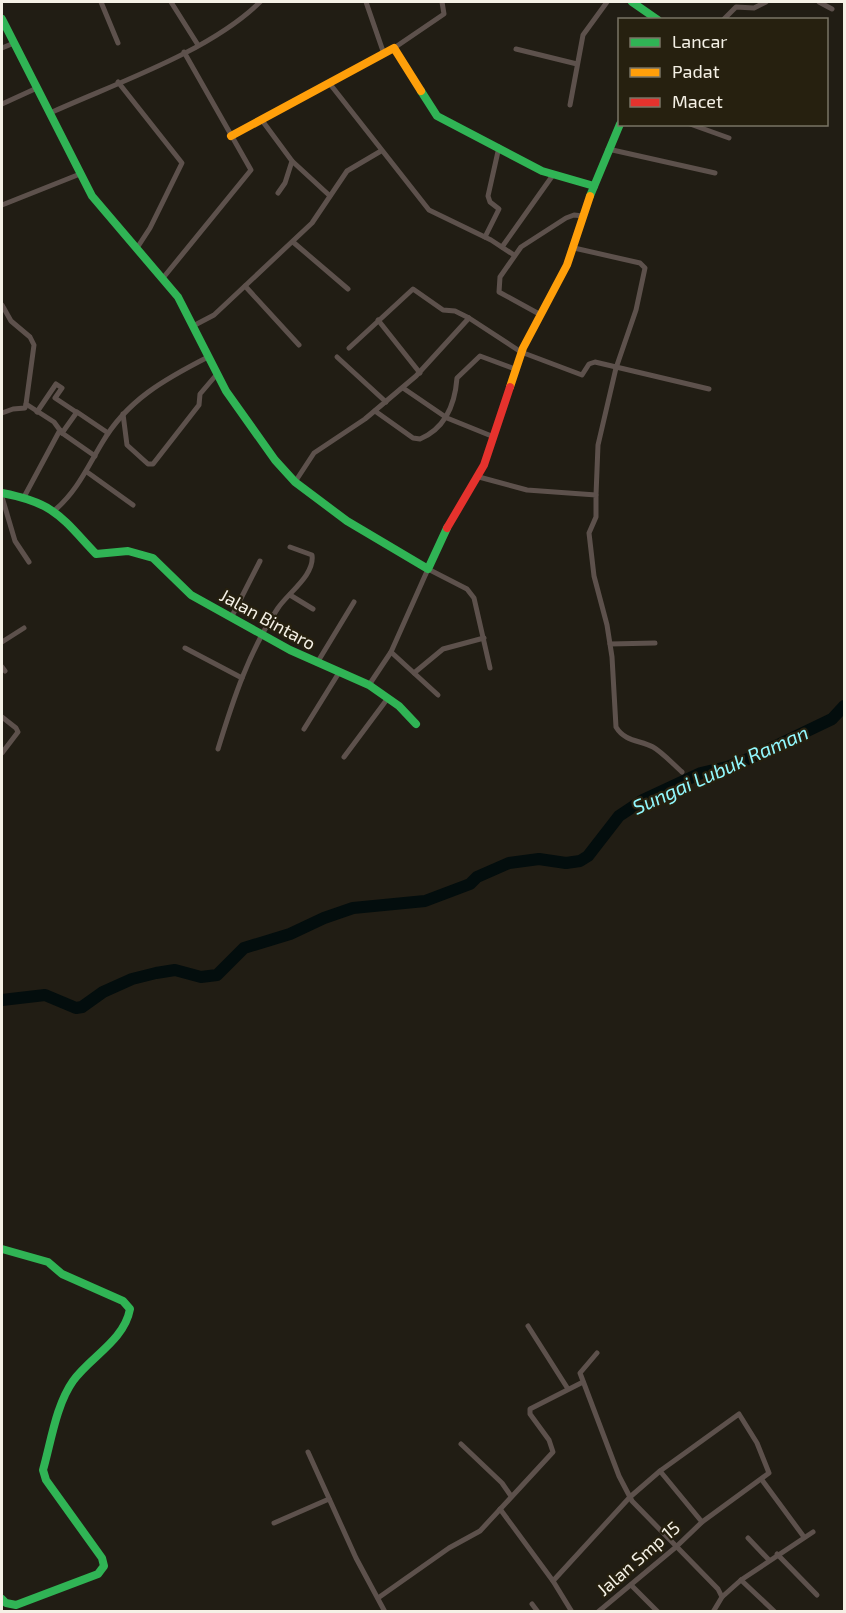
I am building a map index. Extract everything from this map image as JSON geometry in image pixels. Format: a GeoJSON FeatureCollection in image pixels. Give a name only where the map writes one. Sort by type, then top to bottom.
{"type":"FeatureCollection","features":[{"type":"Feature","properties":{"kind":"street"},"geometry":{"type":"LineString","coordinates":[[101,2],[118,43]]}},
{"type":"Feature","properties":{"kind":"street"},"geometry":{"type":"LineString","coordinates":[[171,2],[198,45]]}},
{"type":"Feature","properties":{"kind":"street"},"geometry":{"type":"LineString","coordinates":[[50,113],[198,45],[241,19],[260,2]]}},
{"type":"Feature","properties":{"kind":"street"},"geometry":{"type":"LineString","coordinates":[[366,2],[384,54]]}},
{"type":"Feature","properties":{"kind":"street"},"geometry":{"type":"LineString","coordinates":[[231,136],[394,48],[444,14],[442,2]]}},
{"type":"Feature","properties":{"kind":"street"},"geometry":{"type":"LineString","coordinates":[[570,105],[586,30],[607,2]]}},
{"type":"Feature","properties":{"kind":"street"},"geometry":{"type":"LineString","coordinates":[[632,2],[655,18]]}},
{"type":"Feature","properties":{"kind":"street"},"geometry":{"type":"LineString","coordinates":[[725,18],[736,7],[754,8],[766,2]]}},
{"type":"Feature","properties":{"kind":"street"},"geometry":{"type":"LineString","coordinates":[[819,2],[832,9]]}},
{"type":"Feature","properties":{"kind":"street"},"geometry":{"type":"LineString","coordinates":[[2,19],[80,174],[101,208],[178,297],[217,374],[275,460],[295,482],[347,520],[471,592],[477,604],[490,668]]}},
{"type":"Feature","properties":{"kind":"street"},"geometry":{"type":"LineString","coordinates":[[2,48],[14,43]]}},
{"type":"Feature","properties":{"kind":"street"},"geometry":{"type":"LineString","coordinates":[[394,48],[437,116],[553,175],[594,186]]}},
{"type":"Feature","properties":{"kind":"street"},"geometry":{"type":"LineString","coordinates":[[516,49],[577,64]]}},
{"type":"Feature","properties":{"kind":"street"},"geometry":{"type":"LineString","coordinates":[[163,278],[251,170],[184,52]]}},
{"type":"Feature","properties":{"kind":"street"},"geometry":{"type":"LineString","coordinates":[[118,82],[182,163],[150,228],[137,248]]}},
{"type":"Feature","properties":{"kind":"street"},"geometry":{"type":"LineString","coordinates":[[330,84],[429,210],[485,237],[514,255]]}},
{"type":"Feature","properties":{"kind":"street"},"geometry":{"type":"LineString","coordinates":[[2,104],[37,88]]}},
{"type":"Feature","properties":{"kind":"street"},"geometry":{"type":"LineString","coordinates":[[261,119],[292,161],[330,196]]}},
{"type":"Feature","properties":{"kind":"street"},"geometry":{"type":"LineString","coordinates":[[369,685],[391,652],[443,535],[478,477],[494,437],[521,352],[574,248],[582,216],[619,126]]}},
{"type":"Feature","properties":{"kind":"street"},"geometry":{"type":"LineString","coordinates":[[696,126],[729,138]]}},
{"type":"Feature","properties":{"kind":"street"},"geometry":{"type":"LineString","coordinates":[[485,237],[499,209],[490,202],[488,196],[499,147]]}},
{"type":"Feature","properties":{"kind":"street"},"geometry":{"type":"LineString","coordinates":[[609,149],[715,173]]}},
{"type":"Feature","properties":{"kind":"street"},"geometry":{"type":"LineString","coordinates":[[194,326],[214,315],[312,223],[347,171],[381,151]]}},
{"type":"Feature","properties":{"kind":"street"},"geometry":{"type":"LineString","coordinates":[[278,193],[285,183],[292,161]]}},
{"type":"Feature","properties":{"kind":"street"},"geometry":{"type":"LineString","coordinates":[[2,205],[80,174]]}},
{"type":"Feature","properties":{"kind":"street"},"geometry":{"type":"LineString","coordinates":[[502,247],[553,175]]}},
{"type":"Feature","properties":{"kind":"street"},"geometry":{"type":"LineString","coordinates":[[541,315],[498,290],[500,276],[514,255],[530,240],[566,218],[574,215],[582,216]]}},
{"type":"Feature","properties":{"kind":"street"},"geometry":{"type":"LineString","coordinates":[[293,242],[348,289]]}},
{"type":"Feature","properties":{"kind":"street"},"geometry":{"type":"LineString","coordinates":[[574,248],[640,263],[644,266],[636,310],[616,369],[598,445],[596,516],[589,533],[595,586],[610,644],[616,727],[620,734],[638,743],[655,747],[682,772]]}},
{"type":"Feature","properties":{"kind":"street"},"geometry":{"type":"LineString","coordinates":[[244,286],[299,345]]}},
{"type":"Feature","properties":{"kind":"street"},"geometry":{"type":"LineString","coordinates":[[349,348],[412,289],[441,309],[455,311],[469,318],[521,352],[582,375],[593,362],[709,390]]}},
{"type":"Feature","properties":{"kind":"street"},"geometry":{"type":"LineString","coordinates":[[2,305],[11,321],[30,337],[34,345],[25,408],[2,413]]}},
{"type":"Feature","properties":{"kind":"street"},"geometry":{"type":"LineString","coordinates":[[295,482],[314,453],[375,411],[403,388],[469,318]]}},
{"type":"Feature","properties":{"kind":"street"},"geometry":{"type":"LineString","coordinates":[[378,320],[420,372]]}},
{"type":"Feature","properties":{"kind":"street"},"geometry":{"type":"LineString","coordinates":[[375,411],[417,439],[424,438],[447,418],[454,398],[457,378],[480,356],[483,355],[515,369]]}},
{"type":"Feature","properties":{"kind":"street"},"geometry":{"type":"LineString","coordinates":[[29,562],[15,541],[2,495],[24,496],[55,510],[68,498],[87,472],[108,433],[123,414],[153,386],[208,357]]}},
{"type":"Feature","properties":{"kind":"street"},"geometry":{"type":"LineString","coordinates":[[338,357],[386,402]]}},
{"type":"Feature","properties":{"kind":"street"},"geometry":{"type":"LineString","coordinates":[[123,414],[127,445],[148,464],[153,464],[198,405],[200,394],[217,374]]}},
{"type":"Feature","properties":{"kind":"street"},"geometry":{"type":"LineString","coordinates":[[37,412],[56,384],[62,388],[55,399],[108,433]]}},
{"type":"Feature","properties":{"kind":"street"},"geometry":{"type":"LineString","coordinates":[[403,388],[447,418],[494,437]]}},
{"type":"Feature","properties":{"kind":"street"},"geometry":{"type":"LineString","coordinates":[[26,404],[54,422],[61,432],[95,456]]}},
{"type":"Feature","properties":{"kind":"street"},"geometry":{"type":"LineString","coordinates":[[24,496],[61,432],[76,412]]}},
{"type":"Feature","properties":{"kind":"street"},"geometry":{"type":"LineString","coordinates":[[87,472],[133,505]]}},
{"type":"Feature","properties":{"kind":"street"},"geometry":{"type":"LineString","coordinates":[[478,477],[528,490],[596,495]]}},
{"type":"Feature","properties":{"kind":"street","name":"Jalan Bintaro"},"geometry":{"type":"LineString","coordinates":[[55,510],[93,553],[128,551],[145,554],[163,566],[191,595],[317,663],[369,685],[388,698],[416,724]]}},
{"type":"Feature","properties":{"kind":"street"},"geometry":{"type":"LineString","coordinates":[[218,749],[242,678],[262,635],[279,606],[290,595],[313,558],[309,554],[290,547]]}},
{"type":"Feature","properties":{"kind":"street"},"geometry":{"type":"LineString","coordinates":[[232,616],[260,561]]}},
{"type":"Feature","properties":{"kind":"street"},"geometry":{"type":"LineString","coordinates":[[290,595],[313,609]]}},
{"type":"Feature","properties":{"kind":"street"},"geometry":{"type":"LineString","coordinates":[[317,663],[354,602]]}},
{"type":"Feature","properties":{"kind":"street"},"geometry":{"type":"LineString","coordinates":[[2,642],[24,628]]}},
{"type":"Feature","properties":{"kind":"street"},"geometry":{"type":"LineString","coordinates":[[414,673],[443,649],[484,638]]}},
{"type":"Feature","properties":{"kind":"street"},"geometry":{"type":"LineString","coordinates":[[610,644],[655,643]]}},
{"type":"Feature","properties":{"kind":"street"},"geometry":{"type":"LineString","coordinates":[[185,648],[242,678]]}},
{"type":"Feature","properties":{"kind":"street"},"geometry":{"type":"LineString","coordinates":[[391,652],[438,695]]}},
{"type":"Feature","properties":{"kind":"street"},"geometry":{"type":"LineString","coordinates":[[304,729],[340,671]]}},
{"type":"Feature","properties":{"kind":"street"},"geometry":{"type":"LineString","coordinates":[[344,757],[388,698]]}},
{"type":"Feature","properties":{"kind":"street"},"geometry":{"type":"LineString","coordinates":[[2,717],[18,732],[2,753]]}},
{"type":"Feature","properties":{"kind":"street"},"geometry":{"type":"LineString","coordinates":[[2,1249],[48,1262],[62,1274],[123,1301],[130,1309],[109,1346],[74,1379],[66,1392],[43,1470],[46,1480],[102,1558],[105,1566],[98,1574],[16,1605],[6,1603],[2,1599]]}},
{"type":"Feature","properties":{"kind":"street"},"geometry":{"type":"LineString","coordinates":[[528,1326],[568,1389]]}},
{"type":"Feature","properties":{"kind":"street"},"geometry":{"type":"LineString","coordinates":[[597,1353],[580,1373],[619,1476],[630,1497],[723,1597]]}},
{"type":"Feature","properties":{"kind":"street"},"geometry":{"type":"LineString","coordinates":[[378,1598],[449,1548],[480,1531],[554,1449],[530,1414],[530,1409],[583,1383]]}},
{"type":"Feature","properties":{"kind":"street"},"geometry":{"type":"LineString","coordinates":[[553,1581],[630,1497],[660,1471],[739,1414],[747,1423],[768,1466],[769,1473],[702,1522]]}},
{"type":"Feature","properties":{"kind":"street"},"geometry":{"type":"LineString","coordinates":[[461,1444],[502,1483],[511,1496]]}},
{"type":"Feature","properties":{"kind":"street"},"geometry":{"type":"LineString","coordinates":[[308,1452],[385,1611]]}},
{"type":"Feature","properties":{"kind":"street","name":"Jalan Smp 15"},"geometry":{"type":"LineString","coordinates":[[598,1611],[676,1547],[702,1522],[660,1471]]}},
{"type":"Feature","properties":{"kind":"street"},"geometry":{"type":"LineString","coordinates":[[762,1480],[804,1537]]}},
{"type":"Feature","properties":{"kind":"street"},"geometry":{"type":"LineString","coordinates":[[274,1523],[329,1499]]}},
{"type":"Feature","properties":{"kind":"street"},"geometry":{"type":"LineString","coordinates":[[500,1509],[572,1611]]}},
{"type":"Feature","properties":{"kind":"street"},"geometry":{"type":"LineString","coordinates":[[713,1611],[723,1597],[741,1580],[813,1532]]}},
{"type":"Feature","properties":{"kind":"street"},"geometry":{"type":"LineString","coordinates":[[748,1538],[769,1560]]}},
{"type":"Feature","properties":{"kind":"street"},"geometry":{"type":"LineString","coordinates":[[777,1554],[817,1595]]}},
{"type":"Feature","properties":{"kind":"street"},"geometry":{"type":"LineString","coordinates":[[741,1580],[775,1611]]}},
{"type":"Feature","properties":{"kind":"street"},"geometry":{"type":"LineString","coordinates":[[631,1585],[658,1611]]}},
{"type":"Feature","properties":{"kind":"street"},"geometry":{"type":"LineString","coordinates":[[532,1604],[538,1611]]}},
{"type":"Feature","properties":{"kind":"waterway","name":"Sungai Lubuk Raman"},"geometry":{"type":"LineString","coordinates":[[2,1000],[45,995],[76,1008],[82,1007],[103,992],[132,979],[156,973],[175,970],[201,977],[217,975],[244,948],[290,934],[324,918],[353,908],[425,901],[470,884],[477,877],[509,863],[539,859],[566,863],[580,861],[588,856],[619,816],[643,800],[701,773],[727,767],[755,756],[832,719],[844,706]]}},
{"type":"Feature","properties":{"kind":"traffic: fast"},"geometry":{"type":"LineString","coordinates":[[632,2],[655,18]]}},
{"type":"Feature","properties":{"kind":"traffic: fast"},"geometry":{"type":"LineString","coordinates":[[2,19],[92,196],[178,297],[226,391],[275,460],[295,482],[347,521],[428,569],[447,528]]}},
{"type":"Feature","properties":{"kind":"traffic: fast"},"geometry":{"type":"LineString","coordinates":[[421,91],[437,116],[542,171],[594,186]]}},
{"type":"Feature","properties":{"kind":"traffic: fast"},"geometry":{"type":"LineString","coordinates":[[590,196],[619,126]]}},
{"type":"Feature","properties":{"kind":"traffic: fast"},"geometry":{"type":"LineString","coordinates":[[2,493],[34,502],[56,513],[96,554],[128,551],[153,558],[191,595],[290,650],[369,685],[399,706],[416,724]]}},
{"type":"Feature","properties":{"kind":"traffic: fast"},"geometry":{"type":"LineString","coordinates":[[2,1249],[48,1262],[62,1274],[123,1301],[130,1309],[127,1320],[114,1340],[80,1372],[67,1391],[58,1412],[43,1470],[46,1480],[102,1558],[104,1566],[98,1574],[16,1605],[6,1603],[2,1599]]}},
{"type":"Feature","properties":{"kind":"traffic: slow"},"geometry":{"type":"LineString","coordinates":[[231,136],[394,48],[421,91]]}},
{"type":"Feature","properties":{"kind":"traffic: slow"},"geometry":{"type":"LineString","coordinates":[[510,387],[523,348],[567,265],[590,196]]}},
{"type":"Feature","properties":{"kind":"traffic: jam"},"geometry":{"type":"LineString","coordinates":[[447,528],[484,465],[510,387]]}}]}
